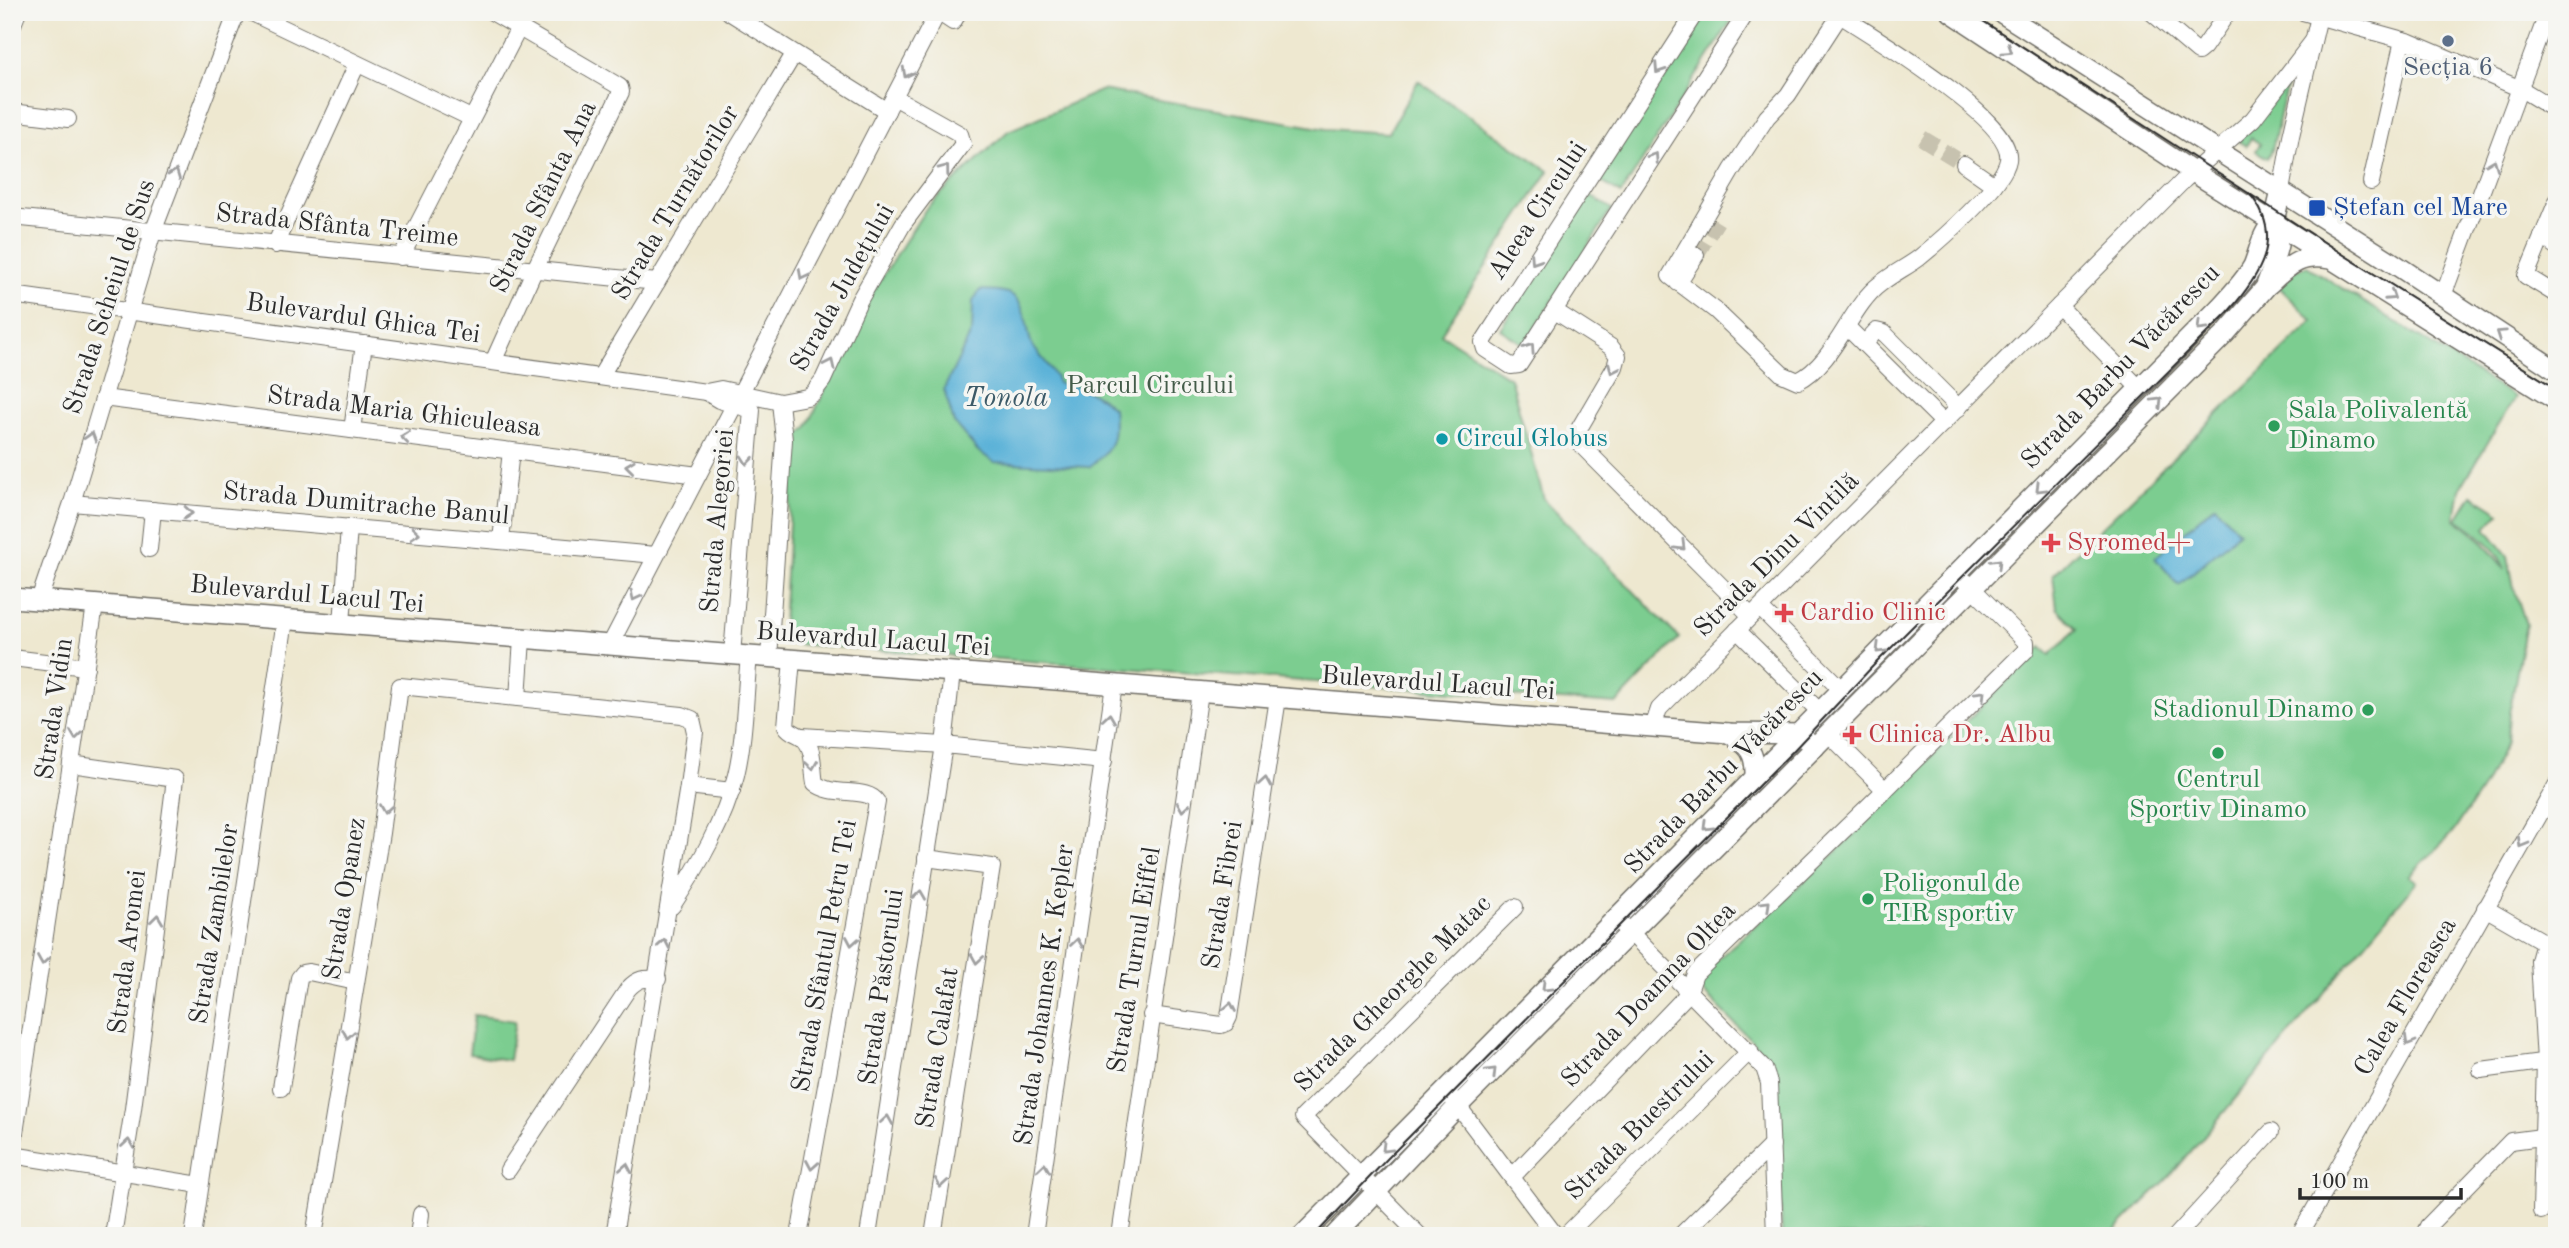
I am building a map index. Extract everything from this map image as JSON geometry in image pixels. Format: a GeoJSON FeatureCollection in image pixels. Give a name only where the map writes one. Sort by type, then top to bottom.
{"type":"FeatureCollection","features":[{"type":"Feature","properties":{"kind":"main road"},"geometry":{"type":"LineString","coordinates":[[1951,12],[2193,172],[2557,401]]}},
{"type":"Feature","properties":{"kind":"main road"},"geometry":{"type":"LineString","coordinates":[[2000,12],[2281,191],[2557,372]]}},
{"type":"Feature","properties":{"kind":"main road"},"geometry":{"type":"LineString","coordinates":[[2274,221],[2281,191]]}},
{"type":"Feature","properties":{"kind":"main road","name":"Strada Barbu Văcărescu"},"geometry":{"type":"LineString","coordinates":[[1334,1236],[1458,1106],[2225,334],[2265,288],[2278,246],[2274,221]]}},
{"type":"Feature","properties":{"kind":"main road","name":"Strada Barbu Văcărescu"},"geometry":{"type":"LineString","coordinates":[[1302,1236],[1782,752],[1819,711],[2240,284],[2252,266],[2262,235],[2274,221]]}},
{"type":"Feature","properties":{"kind":"main road"},"geometry":{"type":"LineString","coordinates":[[2265,288],[2292,264],[2305,257],[2333,259]]}},
{"type":"Feature","properties":{"kind":"main road","name":"Bulevardul Lacul Tei"},"geometry":{"type":"LineString","coordinates":[[12,598],[1729,733],[1798,734]]}},
{"type":"Feature","properties":{"kind":"main road"},"geometry":{"type":"LineString","coordinates":[[1729,733],[1752,753],[1755,759],[1755,778]]}},
{"type":"Feature","properties":{"kind":"main road","name":"Bulevardul Lacul Tei"},"geometry":{"type":"LineString","coordinates":[[1729,733],[1782,752],[1793,752],[1822,740]]}},
{"type":"Feature","properties":{"kind":"main road"},"geometry":{"type":"LineString","coordinates":[[1798,734],[1822,740]]}},
{"type":"Feature","properties":{"kind":"street"},"geometry":{"type":"LineString","coordinates":[[12,27],[18,12]]}},
{"type":"Feature","properties":{"kind":"street","name":"Strada Scheiul de Sus"},"geometry":{"type":"LineString","coordinates":[[38,600],[72,503],[153,232],[237,12]]}},
{"type":"Feature","properties":{"kind":"street"},"geometry":{"type":"LineString","coordinates":[[250,12],[277,18],[357,64],[471,118]]}},
{"type":"Feature","properties":{"kind":"street"},"geometry":{"type":"LineString","coordinates":[[492,12],[518,28]]}},
{"type":"Feature","properties":{"kind":"street"},"geometry":{"type":"LineString","coordinates":[[401,257],[527,12]]}},
{"type":"Feature","properties":{"kind":"street"},"geometry":{"type":"LineString","coordinates":[[729,12],[794,54],[891,104]]}},
{"type":"Feature","properties":{"kind":"street"},"geometry":{"type":"LineString","coordinates":[[938,12],[953,22],[959,12]]}},
{"type":"Feature","properties":{"kind":"street","name":"Strada Județului"},"geometry":{"type":"LineString","coordinates":[[610,645],[938,12]]}},
{"type":"Feature","properties":{"kind":"street","name":"Aleea Circului"},"geometry":{"type":"LineString","coordinates":[[1696,12],[1483,342],[1483,345],[1502,360],[1516,367],[1519,365],[1747,12]]}},
{"type":"Feature","properties":{"kind":"street"},"geometry":{"type":"LineString","coordinates":[[2151,12],[2198,52],[2204,47],[2222,15]]}},
{"type":"Feature","properties":{"kind":"street"},"geometry":{"type":"LineString","coordinates":[[2303,12],[2403,40],[2521,89],[2557,111]]}},
{"type":"Feature","properties":{"kind":"street"},"geometry":{"type":"LineString","coordinates":[[2443,296],[2549,12]]}},
{"type":"Feature","properties":{"kind":"street"},"geometry":{"type":"LineString","coordinates":[[1840,15],[1921,68],[1987,121],[2004,141],[2009,152],[2006,167],[1994,185],[1919,258],[1877,286],[1806,377],[1798,381],[1791,380],[1715,310],[1670,276],[1732,170],[1767,117],[1788,95],[1840,15]]}},
{"type":"Feature","properties":{"kind":"street"},"geometry":{"type":"LineString","coordinates":[[2281,191],[2319,15]]}},
{"type":"Feature","properties":{"kind":"street","name":"Strada Sfânta Ana"},"geometry":{"type":"LineString","coordinates":[[493,362],[621,92],[615,84],[518,28]]}},
{"type":"Feature","properties":{"kind":"street"},"geometry":{"type":"LineString","coordinates":[[2371,182],[2403,40]]}},
{"type":"Feature","properties":{"kind":"street","name":"Strada Dinu Vintilă"},"geometry":{"type":"LineString","coordinates":[[1653,727],[1659,709],[1737,630],[2193,172],[2259,114],[2313,41]]}},
{"type":"Feature","properties":{"kind":"street","name":"Strada Turnătorilor"},"geometry":{"type":"LineString","coordinates":[[600,377],[794,54]]}},
{"type":"Feature","properties":{"kind":"street"},"geometry":{"type":"LineString","coordinates":[[275,245],[357,64]]}},
{"type":"Feature","properties":{"kind":"street","name":"Strada Județului"},"geometry":{"type":"LineString","coordinates":[[781,408],[807,397],[818,387],[859,301],[903,224],[963,144],[960,134],[891,104]]}},
{"type":"Feature","properties":{"kind":"street"},"geometry":{"type":"LineString","coordinates":[[12,112],[68,119]]}},
{"type":"Feature","properties":{"kind":"street"},"geometry":{"type":"LineString","coordinates":[[1964,164],[1994,185]]}},
{"type":"Feature","properties":{"kind":"street"},"geometry":{"type":"LineString","coordinates":[[2557,201],[2526,276],[2557,295]]}},
{"type":"Feature","properties":{"kind":"street","name":"Strada Sfânta Treime"},"geometry":{"type":"LineString","coordinates":[[12,217],[657,282]]}},
{"type":"Feature","properties":{"kind":"street"},"geometry":{"type":"LineString","coordinates":[[2542,237],[2557,247]]}},
{"type":"Feature","properties":{"kind":"street"},"geometry":{"type":"LineString","coordinates":[[1678,284],[1696,255]]}},
{"type":"Feature","properties":{"kind":"street","name":"Bulevardul Ghica Tei"},"geometry":{"type":"LineString","coordinates":[[12,295],[706,392],[721,389],[738,399]]}},
{"type":"Feature","properties":{"kind":"street"},"geometry":{"type":"LineString","coordinates":[[2059,306],[2139,388]]}},
{"type":"Feature","properties":{"kind":"street"},"geometry":{"type":"LineString","coordinates":[[1555,311],[1611,347],[1618,356],[1615,367],[1580,427],[1578,437],[1582,446],[1755,612],[1841,690]]}},
{"type":"Feature","properties":{"kind":"street"},"geometry":{"type":"LineString","coordinates":[[1847,327],[1944,423]]}},
{"type":"Feature","properties":{"kind":"street"},"geometry":{"type":"LineString","coordinates":[[1864,344],[1877,331],[1884,333],[1959,408]]}},
{"type":"Feature","properties":{"kind":"street"},"geometry":{"type":"LineString","coordinates":[[352,430],[364,344]]}},
{"type":"Feature","properties":{"kind":"street","name":"Strada Maria Ghiculeasa"},"geometry":{"type":"LineString","coordinates":[[103,398],[698,475]]}},
{"type":"Feature","properties":{"kind":"street"},"geometry":{"type":"LineString","coordinates":[[738,399],[781,408]]}},
{"type":"Feature","properties":{"kind":"street","name":"Strada Alegoriei"},"geometry":{"type":"LineString","coordinates":[[669,911],[706,849],[732,791],[740,752],[740,656],[752,410],[738,399]]}},
{"type":"Feature","properties":{"kind":"street"},"geometry":{"type":"LineString","coordinates":[[752,410],[781,408]]}},
{"type":"Feature","properties":{"kind":"street"},"geometry":{"type":"LineString","coordinates":[[769,658],[784,440],[781,408]]}},
{"type":"Feature","properties":{"kind":"street"},"geometry":{"type":"LineString","coordinates":[[501,540],[511,451]]}},
{"type":"Feature","properties":{"kind":"street","name":"Strada Dumitrache Banul"},"geometry":{"type":"LineString","coordinates":[[72,503],[656,555]]}},
{"type":"Feature","properties":{"kind":"street"},"geometry":{"type":"LineString","coordinates":[[149,549],[153,510]]}},
{"type":"Feature","properties":{"kind":"street"},"geometry":{"type":"LineString","coordinates":[[342,624],[349,527]]}},
{"type":"Feature","properties":{"kind":"street","name":"Strada Doamna Oltea"},"geometry":{"type":"LineString","coordinates":[[1512,1177],[1689,991],[1695,974],[2026,650],[2026,642],[1957,572]]}},
{"type":"Feature","properties":{"kind":"street","name":"Strada Vidin"},"geometry":{"type":"LineString","coordinates":[[95,605],[12,1154],[200,1185]]}},
{"type":"Feature","properties":{"kind":"street","name":"Strada Zambilelor"},"geometry":{"type":"LineString","coordinates":[[193,1236],[285,620]]}},
{"type":"Feature","properties":{"kind":"street"},"geometry":{"type":"LineString","coordinates":[[1737,630],[1819,711]]}},
{"type":"Feature","properties":{"kind":"street"},"geometry":{"type":"LineString","coordinates":[[517,698],[522,639]]}},
{"type":"Feature","properties":{"kind":"street"},"geometry":{"type":"LineString","coordinates":[[12,658],[86,667]]}},
{"type":"Feature","properties":{"kind":"street","name":"Strada Sfântul Petru Tei"},"geometry":{"type":"LineString","coordinates":[[792,660],[786,726],[792,733],[802,736],[811,752],[815,783],[820,787],[870,795],[877,802],[799,1236]]}},
{"type":"Feature","properties":{"kind":"street","name":"Strada Păstorului"},"geometry":{"type":"LineString","coordinates":[[868,1236],[944,745],[951,672]]}},
{"type":"Feature","properties":{"kind":"street","name":"Strada Johannes K. Kepler"},"geometry":{"type":"LineString","coordinates":[[1034,1236],[1114,685]]}},
{"type":"Feature","properties":{"kind":"street","name":"Strada Opanez"},"geometry":{"type":"LineString","coordinates":[[314,1236],[381,833],[400,686],[682,715],[692,719],[695,732],[688,786]]}},
{"type":"Feature","properties":{"kind":"street","name":"Strada Turnul Eiffel"},"geometry":{"type":"LineString","coordinates":[[1120,1236],[1200,692]]}},
{"type":"Feature","properties":{"kind":"street","name":"Strada Fibrei"},"geometry":{"type":"LineString","coordinates":[[1151,1015],[1214,1025],[1226,1023],[1229,1017],[1278,698]]}},
{"type":"Feature","properties":{"kind":"street"},"geometry":{"type":"LineString","coordinates":[[802,736],[944,745],[1104,761]]}},
{"type":"Feature","properties":{"kind":"street"},"geometry":{"type":"LineString","coordinates":[[1822,740],[1885,790]]}},
{"type":"Feature","properties":{"kind":"street","name":"Strada Aromei"},"geometry":{"type":"LineString","coordinates":[[72,764],[175,779],[124,1172],[113,1236]]}},
{"type":"Feature","properties":{"kind":"street"},"geometry":{"type":"LineString","coordinates":[[614,1236],[688,786],[732,791]]}},
{"type":"Feature","properties":{"kind":"street","name":"Calea Floreasca"},"geometry":{"type":"LineString","coordinates":[[2299,1236],[2485,908],[2555,791]]}},
{"type":"Feature","properties":{"kind":"street","name":"Strada Calafat"},"geometry":{"type":"LineString","coordinates":[[926,858],[992,867],[933,1236]]}},
{"type":"Feature","properties":{"kind":"street","name":"Strada Gheorghe Matac"},"geometry":{"type":"LineString","coordinates":[[1361,1175],[1303,1117],[1515,907]]}},
{"type":"Feature","properties":{"kind":"street"},"geometry":{"type":"LineString","coordinates":[[2485,908],[2550,940],[2539,961],[2549,1004],[2551,1060],[2549,1136],[2540,1211]]}},
{"type":"Feature","properties":{"kind":"street"},"geometry":{"type":"LineString","coordinates":[[1616,918],[1764,1068],[1768,1076],[1773,1145],[1775,1236]]}},
{"type":"Feature","properties":{"kind":"street"},"geometry":{"type":"LineString","coordinates":[[281,1088],[299,978],[303,973],[309,972],[356,982]]}},
{"type":"Feature","properties":{"kind":"street"},"geometry":{"type":"LineString","coordinates":[[508,1170],[628,989],[642,978],[658,979]]}},
{"type":"Feature","properties":{"kind":"street","name":"Strada Buestrului"},"geometry":{"type":"LineString","coordinates":[[1565,1236],[1750,1051]]}},
{"type":"Feature","properties":{"kind":"street"},"geometry":{"type":"LineString","coordinates":[[2480,1070],[2551,1060]]}},
{"type":"Feature","properties":{"kind":"street"},"geometry":{"type":"LineString","coordinates":[[1445,1089],[1556,1236]]}},
{"type":"Feature","properties":{"kind":"street"},"geometry":{"type":"LineString","coordinates":[[2176,1236],[2271,1132]]}},
{"type":"Feature","properties":{"kind":"street"},"geometry":{"type":"LineString","coordinates":[[2423,1236],[2428,1226],[2507,1144],[2515,1140],[2549,1136]]}},
{"type":"Feature","properties":{"kind":"street"},"geometry":{"type":"LineString","coordinates":[[1680,1236],[1773,1145]]}},
{"type":"Feature","properties":{"kind":"street"},"geometry":{"type":"LineString","coordinates":[[1361,1175],[1420,1236]]}},
{"type":"Feature","properties":{"kind":"street"},"geometry":{"type":"LineString","coordinates":[[418,1236],[421,1214]]}},
{"type":"Feature","properties":{"kind":"green space"},"geometry":{"type":"Polygon","coordinates":[[[1704,12],[1737,12],[1621,194],[1597,179],[1704,12]]]}},
{"type":"Feature","properties":{"kind":"green space","name":"Parcul Circului"},"geometry":{"type":"Polygon","coordinates":[[[1418,81],[1549,171],[1441,334],[1510,378],[1544,499],[1679,638],[1616,704],[782,643],[794,439],[807,428],[867,301],[927,207],[1008,131],[1102,90],[1326,129],[1388,133],[1418,81]]]}},
{"type":"Feature","properties":{"kind":"green space"},"geometry":{"type":"Polygon","coordinates":[[[2287,84],[2272,150],[2267,158],[2256,151],[2260,144],[2251,138],[2246,146],[2238,141],[2287,84]]]}},
{"type":"Feature","properties":{"kind":"green space"},"geometry":{"type":"Polygon","coordinates":[[[1586,193],[1612,209],[1524,345],[1500,329],[1586,193]]]}},
{"type":"Feature","properties":{"kind":"green space","name":"Centrul Sportiv Dinamo"},"geometry":{"type":"Polygon","coordinates":[[[2307,266],[2515,397],[2460,489],[2455,519],[2481,540],[2505,569],[2497,554],[2485,541],[2457,519],[2472,495],[2500,513],[2486,528],[2508,556],[2514,588],[2526,624],[2509,714],[2507,741],[2484,786],[2454,831],[2409,876],[2417,882],[2172,1174],[2110,1236],[1782,1236],[1775,1069],[1769,1058],[1699,988],[1696,984],[1699,976],[1833,855],[2041,647],[2050,655],[2077,629],[2057,608],[2053,575],[2313,321],[2279,287],[2296,269],[2307,266]]]}},
{"type":"Feature","properties":{"kind":"green space"},"geometry":{"type":"Polygon","coordinates":[[[474,1015],[515,1021],[509,1060],[469,1054],[474,1015]]]}},
{"type":"Feature","properties":{"kind":"water","name":"Tonola"},"geometry":{"type":"Polygon","coordinates":[[[980,290],[1013,295],[1021,305],[1032,344],[1058,383],[1087,391],[1113,408],[1112,442],[1104,454],[1089,467],[994,462],[978,451],[954,423],[944,389],[972,331],[973,301],[980,290]]]}},
{"type":"Feature","properties":{"kind":"water"},"geometry":{"type":"Polygon","coordinates":[[[2215,505],[2239,532],[2179,585],[2155,558],[2215,505]]]}},
{"type":"Feature","properties":{"kind":"tunnel"},"geometry":{"type":"LineString","coordinates":[[1922,138],[1964,164]]}},
{"type":"Feature","properties":{"kind":"tunnel"},"geometry":{"type":"LineString","coordinates":[[1696,255],[1717,221]]}},
{"type":"Feature","properties":{"kind":"tram line"},"geometry":{"type":"LineString","coordinates":[[1969,12],[2344,255],[2557,389]]}},
{"type":"Feature","properties":{"kind":"tram line"},"geometry":{"type":"LineString","coordinates":[[1314,1236],[1387,1159],[1792,752],[1874,665],[2228,312],[2258,270],[2267,240],[2266,225],[2260,209],[2249,193]]}},
{"type":"Feature","properties":{"kind":"place","name":"Secția 6"},"geometry":{"type":"Point","coordinates":[2448,41]}},
{"type":"Feature","properties":{"kind":"place","name":"Ștefan cel Mare"},"geometry":{"type":"Point","coordinates":[2317,208]}},
{"type":"Feature","properties":{"kind":"place","name":"Sala Polivalentă Dinamo"},"geometry":{"type":"Point","coordinates":[2274,426]}},
{"type":"Feature","properties":{"kind":"place","name":"Circul Globus"},"geometry":{"type":"Point","coordinates":[1442,439]}},
{"type":"Feature","properties":{"kind":"place","name":"Syromed+"},"geometry":{"type":"Point","coordinates":[2051,543]}},
{"type":"Feature","properties":{"kind":"place","name":"Cardio Clinic"},"geometry":{"type":"Point","coordinates":[1784,613]}},
{"type":"Feature","properties":{"kind":"place","name":"Stadionul Dinamo"},"geometry":{"type":"Point","coordinates":[2368,710]}},
{"type":"Feature","properties":{"kind":"place","name":"Clinica Dr. Albu"},"geometry":{"type":"Point","coordinates":[1852,735]}},
{"type":"Feature","properties":{"kind":"place","name":"Centrul Sportiv Dinamo"},"geometry":{"type":"Point","coordinates":[2218,753]}},
{"type":"Feature","properties":{"kind":"place","name":"Poligonul de TIR sportiv"},"geometry":{"type":"Point","coordinates":[1868,899]}}]}
